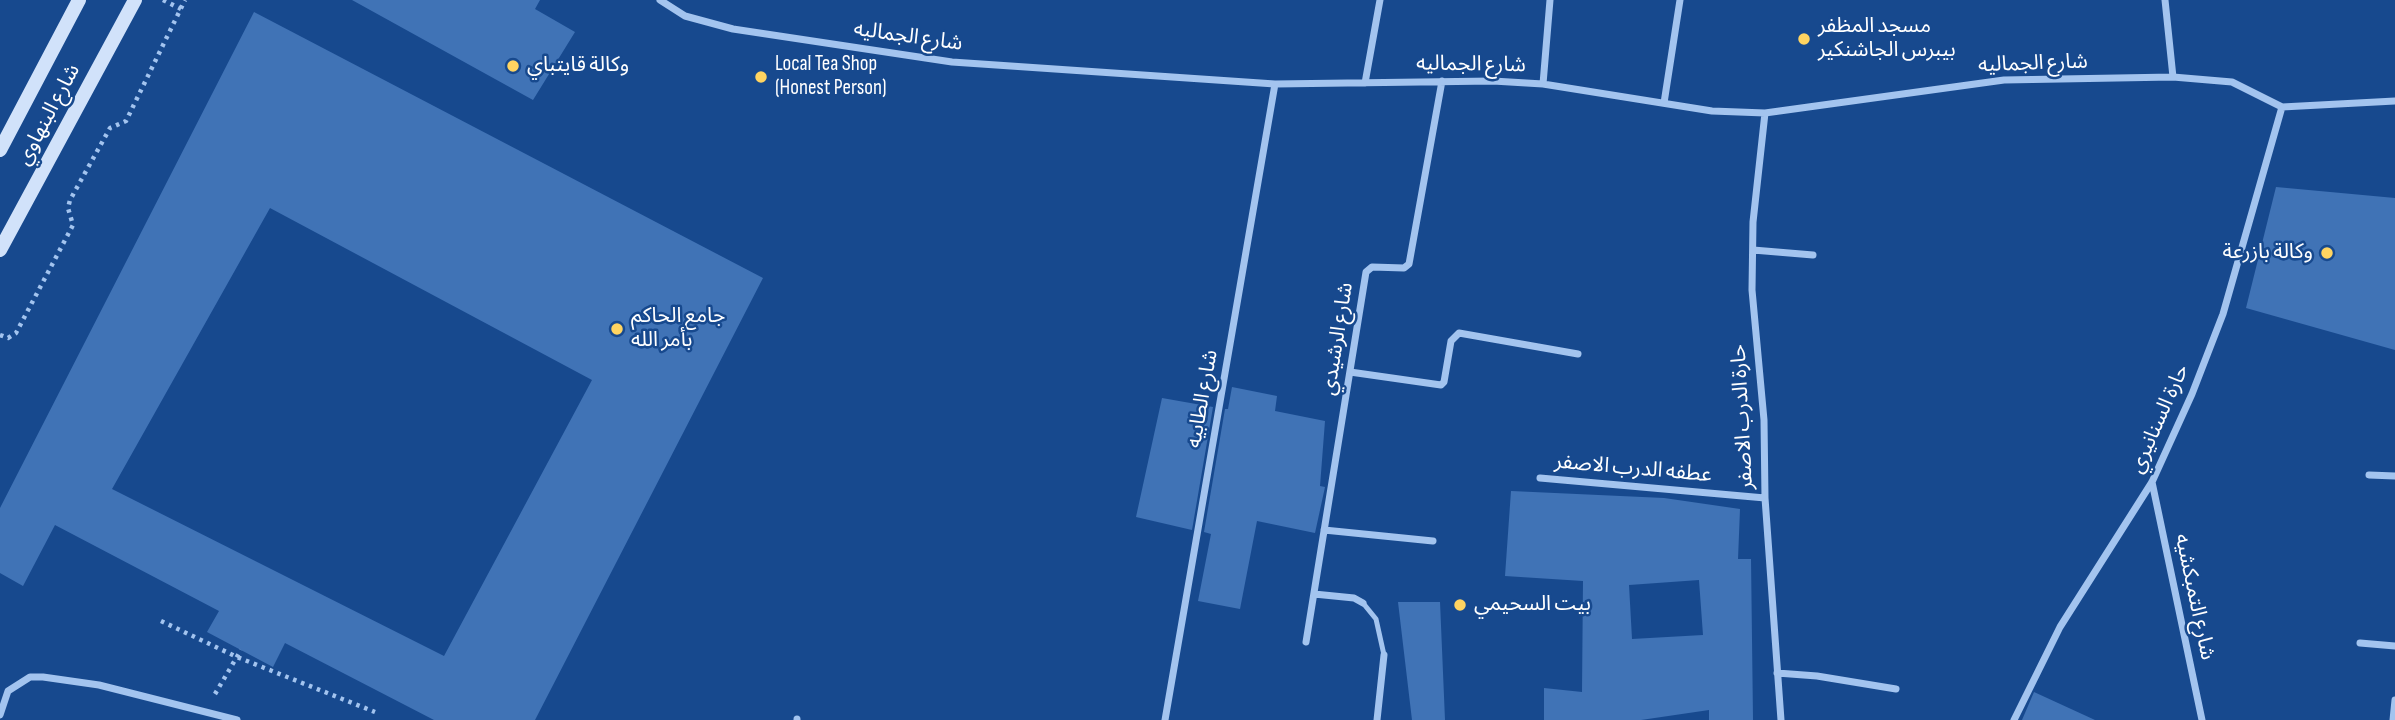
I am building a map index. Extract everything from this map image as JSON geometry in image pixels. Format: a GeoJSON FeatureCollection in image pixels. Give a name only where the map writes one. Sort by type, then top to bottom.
{"type":"FeatureCollection","features":[{"type":"Feature","properties":{"kind":"main road","name":"شارع البنهاوي"},"geometry":{"type":"LineString","coordinates":[[0,150],[79,0]]}},
{"type":"Feature","properties":{"kind":"main road","name":"شارع البنهاوي"},"geometry":{"type":"LineString","coordinates":[[0,250],[135,0]]}},
{"type":"Feature","properties":{"kind":"street","name":"شارع الجماليه"},"geometry":{"type":"LineString","coordinates":[[660,0],[685,16],[733,29],[952,62],[1275,84],[1442,81],[1543,85],[1712,111],[1765,113],[2004,80],[2172,78],[2232,82],[2281,107]]}},
{"type":"Feature","properties":{"kind":"street"},"geometry":{"type":"LineString","coordinates":[[1365,83],[1380,0]]}},
{"type":"Feature","properties":{"kind":"street"},"geometry":{"type":"LineString","coordinates":[[1543,85],[1550,0]]}},
{"type":"Feature","properties":{"kind":"street"},"geometry":{"type":"LineString","coordinates":[[1664,103],[1680,0]]}},
{"type":"Feature","properties":{"kind":"street"},"geometry":{"type":"LineString","coordinates":[[2165,0],[2172,78]]}},
{"type":"Feature","properties":{"kind":"street","name":"شارع الرشيدي"},"geometry":{"type":"LineString","coordinates":[[1306,642],[1366,272],[1372,267],[1404,268],[1409,264],[1442,81]]}},
{"type":"Feature","properties":{"kind":"street","name":"شارع الطابيه"},"geometry":{"type":"LineString","coordinates":[[1164,720],[1275,84]]}},
{"type":"Feature","properties":{"kind":"street"},"geometry":{"type":"LineString","coordinates":[[2281,107],[2395,100]]}},
{"type":"Feature","properties":{"kind":"street","name":"حارة السنانيري"},"geometry":{"type":"LineString","coordinates":[[2014,720],[2039,663],[2152,482],[2192,394],[2223,314],[2281,107]]}},
{"type":"Feature","properties":{"kind":"street","name":"حارة الدرب الاصفر"},"geometry":{"type":"LineString","coordinates":[[1765,113],[1752,290],[1764,420],[1765,498],[1781,720]]}},
{"type":"Feature","properties":{"kind":"street"},"geometry":{"type":"LineString","coordinates":[[1753,250],[1813,255]]}},
{"type":"Feature","properties":{"kind":"street"},"geometry":{"type":"LineString","coordinates":[[1350,372],[1441,386],[1451,341],[1460,334],[1578,354]]}},
{"type":"Feature","properties":{"kind":"street"},"geometry":{"type":"LineString","coordinates":[[2369,475],[2395,476]]}},
{"type":"Feature","properties":{"kind":"street","name":"عطفه الدرب الاصفر"},"geometry":{"type":"LineString","coordinates":[[1540,478],[1765,498]]}},
{"type":"Feature","properties":{"kind":"street","name":"شارع التمبكشيه"},"geometry":{"type":"LineString","coordinates":[[2152,482],[2202,720]]}},
{"type":"Feature","properties":{"kind":"street"},"geometry":{"type":"LineString","coordinates":[[1324,530],[1433,541]]}},
{"type":"Feature","properties":{"kind":"street"},"geometry":{"type":"LineString","coordinates":[[1314,594],[1354,598],[1363,603]]}},
{"type":"Feature","properties":{"kind":"street"},"geometry":{"type":"LineString","coordinates":[[2360,643],[2395,646]]}},
{"type":"Feature","properties":{"kind":"street"},"geometry":{"type":"LineString","coordinates":[[1377,720],[1384,655]]}},
{"type":"Feature","properties":{"kind":"street"},"geometry":{"type":"LineString","coordinates":[[1777,673],[1843,679],[1896,689]]}},
{"type":"Feature","properties":{"kind":"street"},"geometry":{"type":"LineString","coordinates":[[0,715],[8,691],[30,677],[43,677],[100,685],[237,720]]}},
{"type":"Feature","properties":{"kind":"street"},"geometry":{"type":"LineString","coordinates":[[2393,720],[2395,700]]}},
{"type":"Feature","properties":{"kind":"lane"},"geometry":{"type":"LineString","coordinates":[[1363,603],[1376,619],[1384,655]]}},
{"type":"Feature","properties":{"kind":"path"},"geometry":{"type":"LineString","coordinates":[[163,0],[181,9]]}},
{"type":"Feature","properties":{"kind":"path"},"geometry":{"type":"LineString","coordinates":[[0,335],[8,338],[16,333],[73,225],[68,208],[70,200],[110,128],[126,121],[186,0]]}},
{"type":"Feature","properties":{"kind":"path"},"geometry":{"type":"LineString","coordinates":[[160,621],[237,657],[376,712]]}},
{"type":"Feature","properties":{"kind":"path"},"geometry":{"type":"LineString","coordinates":[[204,712],[242,650]]}},
{"type":"Feature","properties":{"kind":"building","name":"وكالة قايتباي"},"geometry":{"type":"Polygon","coordinates":[[[352,0],[540,0],[535,9],[575,32],[533,100],[352,0]]]}},
{"type":"Feature","properties":{"kind":"building","name":"جامع الحاكم بأمر الله"},"geometry":{"type":"Polygon","coordinates":[[[254,12],[763,278],[535,720],[434,720],[285,643],[273,667],[207,632],[219,611],[55,525],[23,586],[0,573],[0,508],[254,12]],[[270,208],[112,489],[444,656],[592,380],[270,208]]]}},
{"type":"Feature","properties":{"kind":"building","name":"وكالة بازرعة"},"geometry":{"type":"Polygon","coordinates":[[[2276,187],[2395,198],[2395,350],[2246,308],[2276,187]]]}},
{"type":"Feature","properties":{"kind":"building"},"geometry":{"type":"Polygon","coordinates":[[[1232,387],[1277,396],[1275,411],[1325,421],[1320,486],[1325,487],[1315,533],[1257,521],[1240,609],[1198,601],[1211,534],[1204,532],[1225,409],[1228,409],[1232,387]]]}},
{"type":"Feature","properties":{"kind":"building"},"geometry":{"type":"Polygon","coordinates":[[[1162,398],[1213,407],[1192,530],[1136,517],[1162,398]]]}},
{"type":"Feature","properties":{"kind":"building","name":"بيت السحيمي"},"geometry":{"type":"Polygon","coordinates":[[[1511,491],[1664,498],[1740,509],[1738,559],[1751,559],[1753,720],[1709,720],[1709,710],[1641,720],[1544,720],[1544,688],[1582,692],[1583,581],[1505,576],[1511,491]],[[1699,580],[1629,585],[1632,639],[1703,635],[1699,580]]]}},
{"type":"Feature","properties":{"kind":"building"},"geometry":{"type":"Polygon","coordinates":[[[1398,602],[1440,602],[1445,720],[1412,720],[1398,602]]]}},
{"type":"Feature","properties":{"kind":"building"},"geometry":{"type":"Polygon","coordinates":[[[2034,692],[2095,720],[2022,720],[2034,692]]]}},
{"type":"Feature","properties":{"kind":"place","name":"مسجد المظفر بيبرس الجاشنكير"},"geometry":{"type":"Point","coordinates":[1804,39]}},
{"type":"Feature","properties":{"kind":"place","name":"وكالة قايتباي"},"geometry":{"type":"Point","coordinates":[513,66]}},
{"type":"Feature","properties":{"kind":"place","name":"Local Tea Shop (Honest Person)"},"geometry":{"type":"Point","coordinates":[761,77]}},
{"type":"Feature","properties":{"kind":"place","name":"وكالة بازرعة"},"geometry":{"type":"Point","coordinates":[2327,253]}},
{"type":"Feature","properties":{"kind":"place","name":"جامع الحاكم بأمر الله"},"geometry":{"type":"Point","coordinates":[617,329]}},
{"type":"Feature","properties":{"kind":"place","name":"بيت السحيمي"},"geometry":{"type":"Point","coordinates":[1460,605]}}]}
